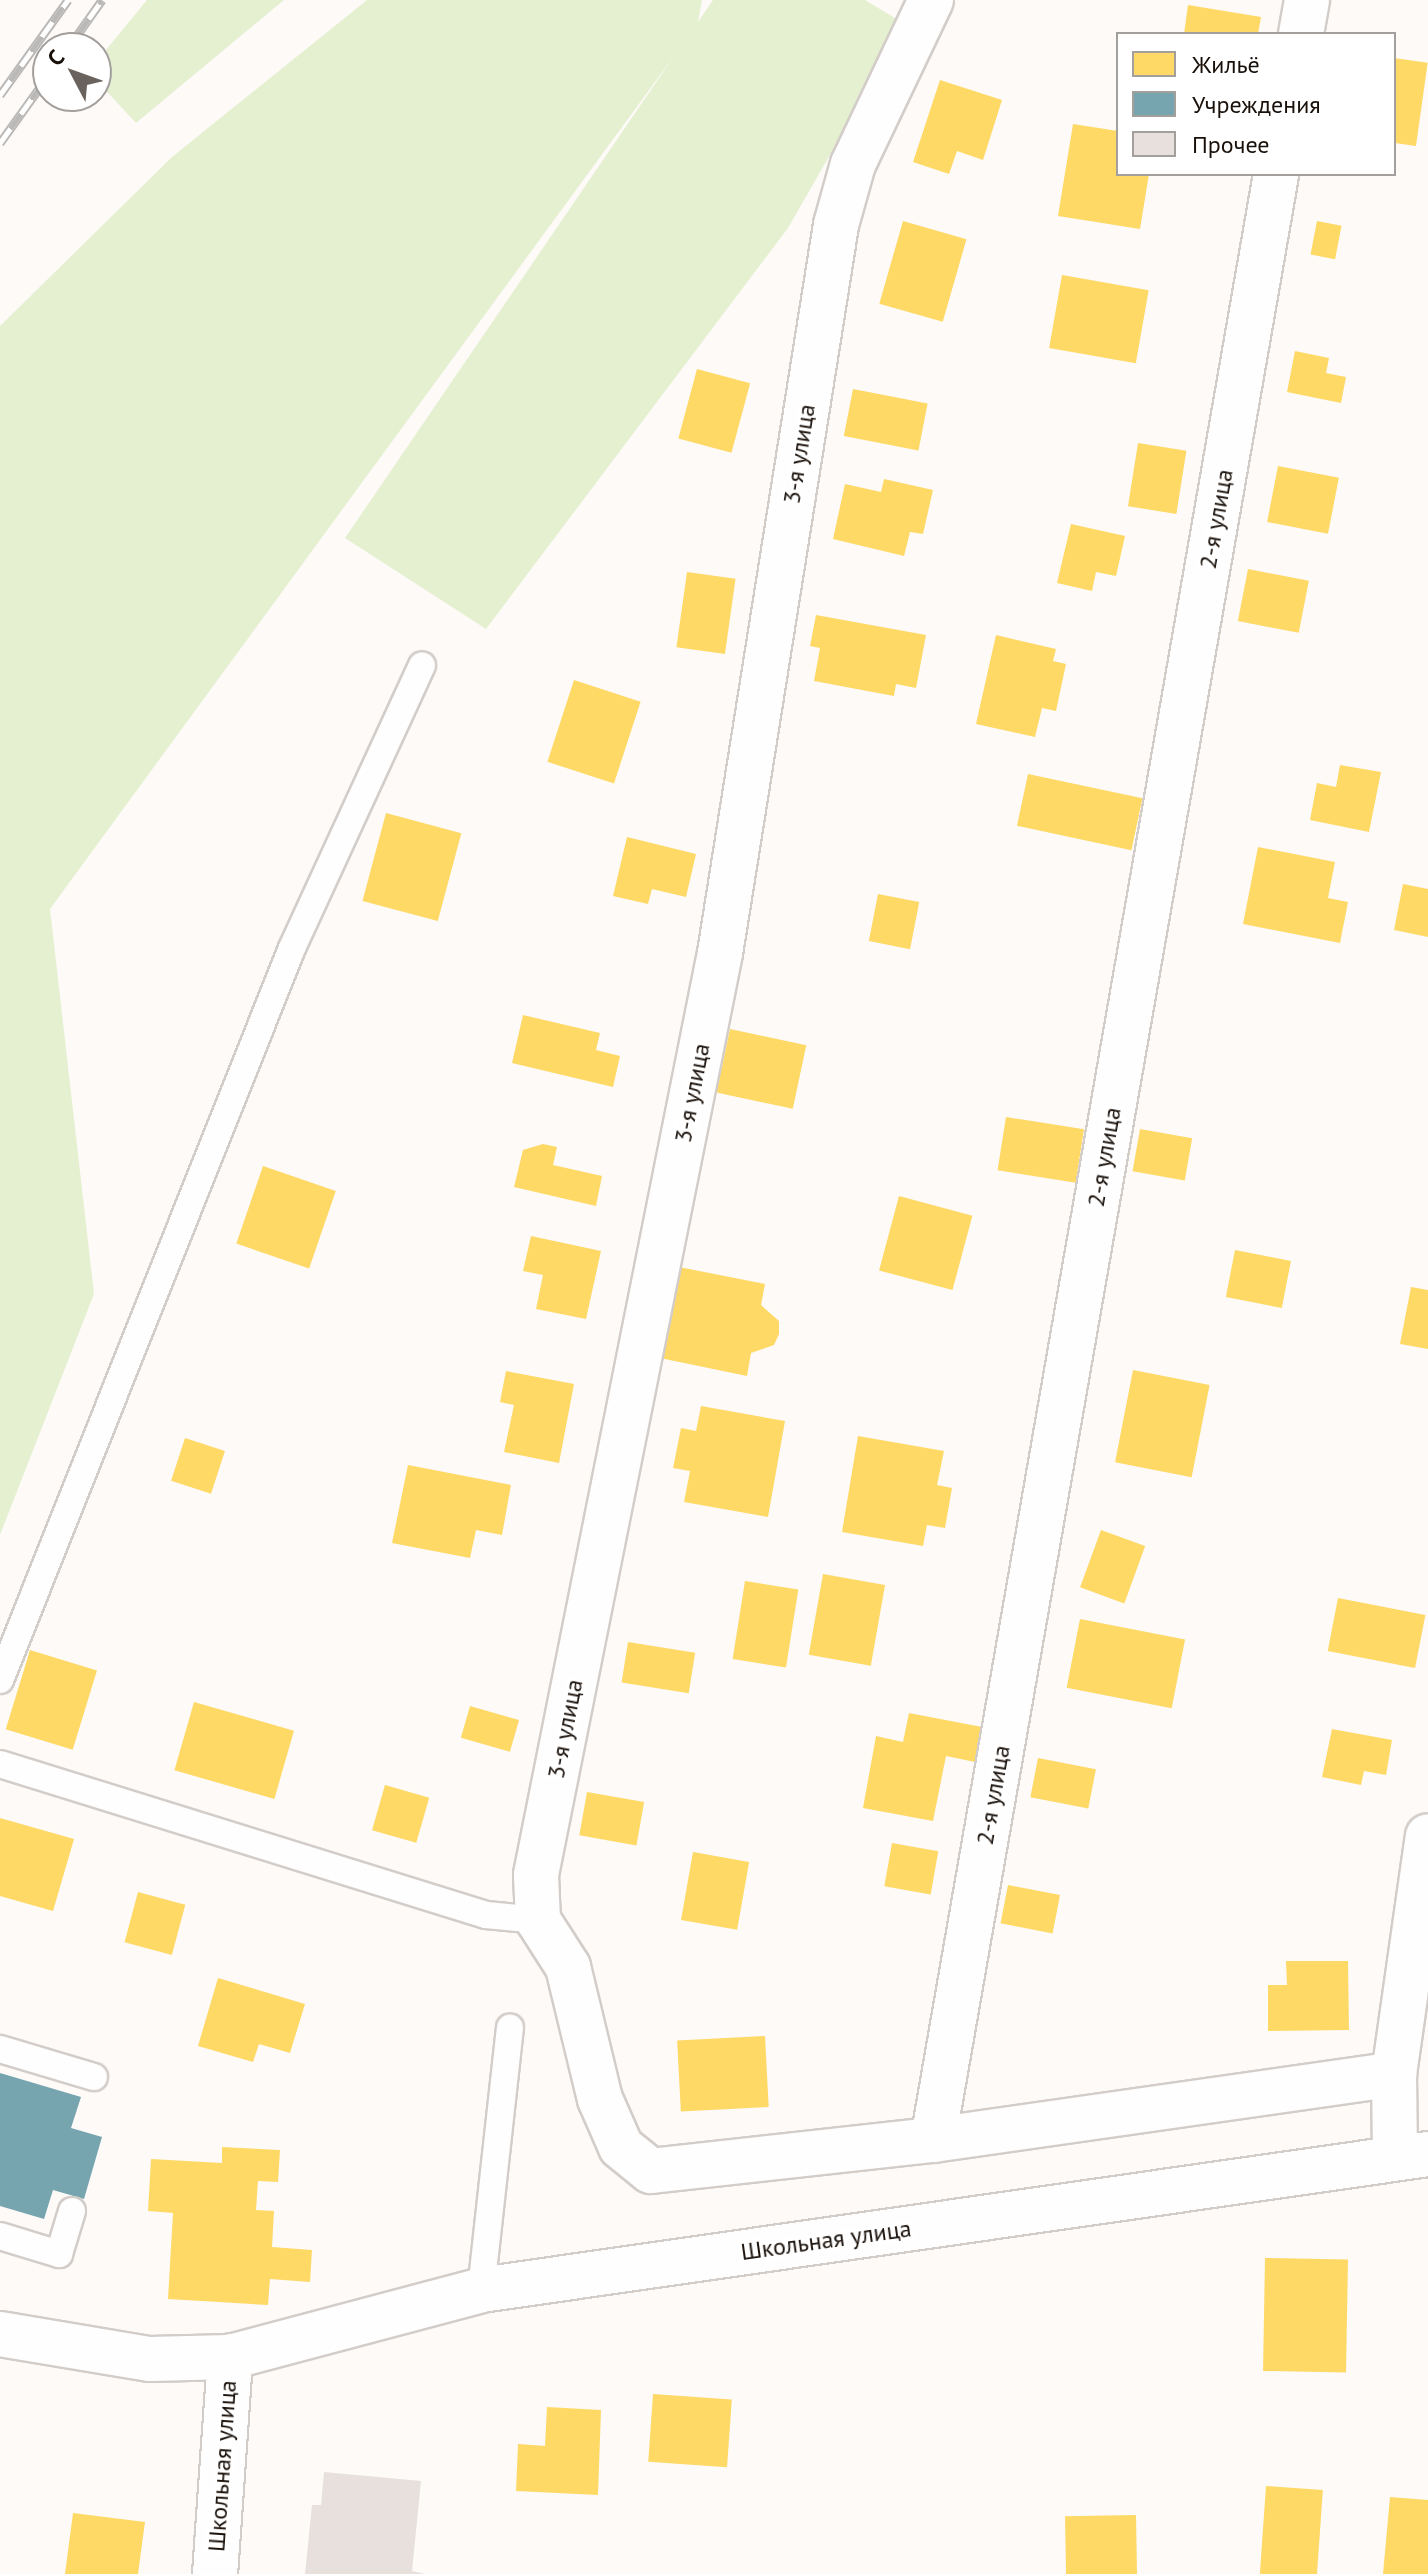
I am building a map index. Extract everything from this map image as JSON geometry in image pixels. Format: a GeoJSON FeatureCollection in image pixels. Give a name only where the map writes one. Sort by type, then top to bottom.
{"type":"FeatureCollection","features":[{"type":"Feature","properties":{"kind":"street","name":"3-я улица"},"geometry":{"type":"LineString","coordinates":[[538,1920],[536,1875],[720,953],[836,225],[853,164],[931,0]]}},
{"type":"Feature","properties":{"kind":"street"},"geometry":{"type":"LineString","coordinates":[[1301,32],[1307,0]]}},
{"type":"Feature","properties":{"kind":"street","name":"2-я улица"},"geometry":{"type":"LineString","coordinates":[[933,2140],[1276,176]]}},
{"type":"Feature","properties":{"kind":"street"},"geometry":{"type":"LineString","coordinates":[[1412,2156],[1394,2074],[1428,1836]]}},
{"type":"Feature","properties":{"kind":"street"},"geometry":{"type":"LineString","coordinates":[[538,1920],[568,1967],[600,2099],[621,2147],[651,2171],[933,2140],[1394,2074]]}},
{"type":"Feature","properties":{"kind":"street","name":"Школьная улица"},"geometry":{"type":"LineString","coordinates":[[0,2334],[150,2359],[230,2357],[481,2290],[1412,2156]]}},
{"type":"Feature","properties":{"kind":"street","name":"Школьная улица"},"geometry":{"type":"LineString","coordinates":[[215,2574],[230,2357]]}},
{"type":"Feature","properties":{"kind":"lane"},"geometry":{"type":"LineString","coordinates":[[0,1680],[292,948],[422,665]]}},
{"type":"Feature","properties":{"kind":"lane"},"geometry":{"type":"LineString","coordinates":[[0,1764],[486,1915],[538,1920]]}},
{"type":"Feature","properties":{"kind":"lane"},"geometry":{"type":"LineString","coordinates":[[481,2290],[510,2028]]}},
{"type":"Feature","properties":{"kind":"lane"},"geometry":{"type":"LineString","coordinates":[[0,2049],[94,2077]]}},
{"type":"Feature","properties":{"kind":"lane"},"geometry":{"type":"LineString","coordinates":[[0,2236],[59,2254],[72,2211]]}},
{"type":"Feature","properties":{"kind":"green space"},"geometry":{"type":"Polygon","coordinates":[[[147,0],[284,0],[136,123],[112,97],[112,43],[147,0]]]}},
{"type":"Feature","properties":{"kind":"green space"},"geometry":{"type":"Polygon","coordinates":[[[367,0],[702,0],[698,22],[713,0],[865,0],[905,24],[788,228],[486,629],[345,538],[674,56],[50,909],[94,1294],[0,1535],[0,326],[172,157],[367,0]]]}},
{"type":"Feature","properties":{"kind":"building: Жильё"},"geometry":{"type":"Polygon","coordinates":[[[1188,5],[1261,17],[1258,32],[1184,32],[1188,5]]]}},
{"type":"Feature","properties":{"kind":"building: Жильё"},"geometry":{"type":"Polygon","coordinates":[[[1396,58],[1428,63],[1416,146],[1396,143],[1396,58]]]}},
{"type":"Feature","properties":{"kind":"building: Жильё"},"geometry":{"type":"Polygon","coordinates":[[[940,80],[1002,100],[983,160],[957,151],[949,174],[913,162],[940,80]]]}},
{"type":"Feature","properties":{"kind":"building: Жильё"},"geometry":{"type":"Polygon","coordinates":[[[1073,124],[1116,131],[1116,176],[1149,176],[1140,229],[1058,216],[1073,124]]]}},
{"type":"Feature","properties":{"kind":"building: Жильё"},"geometry":{"type":"Polygon","coordinates":[[[903,221],[966,239],[943,322],[879,304],[903,221]]]}},
{"type":"Feature","properties":{"kind":"building: Жильё"},"geometry":{"type":"Polygon","coordinates":[[[1317,221],[1342,226],[1335,259],[1311,254],[1317,221]]]}},
{"type":"Feature","properties":{"kind":"building: Жильё"},"geometry":{"type":"Polygon","coordinates":[[[1062,275],[1149,290],[1136,363],[1049,348],[1062,275]]]}},
{"type":"Feature","properties":{"kind":"building: Жильё"},"geometry":{"type":"Polygon","coordinates":[[[1295,351],[1329,358],[1326,373],[1346,377],[1341,403],[1287,392],[1295,351]]]}},
{"type":"Feature","properties":{"kind":"building: Жильё"},"geometry":{"type":"Polygon","coordinates":[[[697,369],[750,383],[731,453],[678,439],[697,369]]]}},
{"type":"Feature","properties":{"kind":"building: Жильё"},"geometry":{"type":"Polygon","coordinates":[[[853,389],[928,404],[918,451],[844,436],[853,389]]]}},
{"type":"Feature","properties":{"kind":"building: Жильё"},"geometry":{"type":"Polygon","coordinates":[[[1138,443],[1186,451],[1176,514],[1128,506],[1138,443]]]}},
{"type":"Feature","properties":{"kind":"building: Жильё"},"geometry":{"type":"Polygon","coordinates":[[[1278,466],[1339,478],[1328,534],[1267,522],[1278,466]]]}},
{"type":"Feature","properties":{"kind":"building: Жильё"},"geometry":{"type":"Polygon","coordinates":[[[884,479],[933,490],[923,534],[910,532],[904,556],[833,539],[845,484],[881,492],[884,479]]]}},
{"type":"Feature","properties":{"kind":"building: Жильё"},"geometry":{"type":"Polygon","coordinates":[[[1071,524],[1125,536],[1116,576],[1096,572],[1092,591],[1057,583],[1071,524]]]}},
{"type":"Feature","properties":{"kind":"building: Жильё"},"geometry":{"type":"Polygon","coordinates":[[[1248,569],[1309,581],[1299,633],[1238,621],[1248,569]]]}},
{"type":"Feature","properties":{"kind":"building: Жильё"},"geometry":{"type":"Polygon","coordinates":[[[687,572],[736,579],[725,654],[676,647],[687,572]]]}},
{"type":"Feature","properties":{"kind":"building: Жильё"},"geometry":{"type":"Polygon","coordinates":[[[816,615],[926,635],[916,688],[896,684],[894,696],[814,681],[820,648],[810,646],[816,615]]]}},
{"type":"Feature","properties":{"kind":"building: Жильё"},"geometry":{"type":"Polygon","coordinates":[[[996,635],[1056,649],[1053,661],[1066,664],[1056,711],[1042,708],[1035,737],[976,724],[996,635]]]}},
{"type":"Feature","properties":{"kind":"building: Жильё"},"geometry":{"type":"Polygon","coordinates":[[[574,680],[641,702],[614,783],[547,762],[574,680]]]}},
{"type":"Feature","properties":{"kind":"building: Жильё"},"geometry":{"type":"Polygon","coordinates":[[[1340,765],[1381,772],[1369,832],[1310,820],[1317,783],[1336,787],[1340,765]]]}},
{"type":"Feature","properties":{"kind":"building: Жильё"},"geometry":{"type":"Polygon","coordinates":[[[1028,774],[1142,798],[1131,850],[1017,826],[1028,774]]]}},
{"type":"Feature","properties":{"kind":"building: Жильё"},"geometry":{"type":"Polygon","coordinates":[[[386,813],[461,833],[438,921],[362,901],[386,813]]]}},
{"type":"Feature","properties":{"kind":"building: Жильё"},"geometry":{"type":"Polygon","coordinates":[[[627,837],[696,854],[686,897],[652,889],[648,904],[613,896],[627,837]]]}},
{"type":"Feature","properties":{"kind":"building: Жильё"},"geometry":{"type":"Polygon","coordinates":[[[1258,847],[1335,862],[1328,898],[1348,902],[1340,943],[1243,924],[1258,847]]]}},
{"type":"Feature","properties":{"kind":"building: Жильё"},"geometry":{"type":"Polygon","coordinates":[[[1403,884],[1428,889],[1428,937],[1394,930],[1403,884]]]}},
{"type":"Feature","properties":{"kind":"building: Жильё"},"geometry":{"type":"Polygon","coordinates":[[[878,894],[919,902],[910,949],[869,941],[878,894]]]}},
{"type":"Feature","properties":{"kind":"building: Жильё"},"geometry":{"type":"Polygon","coordinates":[[[523,1015],[600,1033],[596,1050],[620,1056],[613,1087],[512,1063],[523,1015]]]}},
{"type":"Feature","properties":{"kind":"building: Жильё"},"geometry":{"type":"Polygon","coordinates":[[[730,1029],[806,1045],[793,1109],[716,1093],[730,1029]]]}},
{"type":"Feature","properties":{"kind":"building: Жильё"},"geometry":{"type":"Polygon","coordinates":[[[1006,1117],[1084,1129],[1076,1183],[998,1170],[1006,1117]]]}},
{"type":"Feature","properties":{"kind":"building: Жильё"},"geometry":{"type":"Polygon","coordinates":[[[1140,1129],[1192,1138],[1185,1181],[1133,1171],[1140,1129]]]}},
{"type":"Feature","properties":{"kind":"building: Жильё"},"geometry":{"type":"Polygon","coordinates":[[[543,1144],[557,1147],[553,1165],[602,1176],[596,1206],[514,1187],[523,1150],[543,1144]]]}},
{"type":"Feature","properties":{"kind":"building: Жильё"},"geometry":{"type":"Polygon","coordinates":[[[263,1166],[336,1191],[309,1269],[236,1244],[263,1166]]]}},
{"type":"Feature","properties":{"kind":"building: Жильё"},"geometry":{"type":"Polygon","coordinates":[[[899,1196],[972,1216],[952,1290],[879,1270],[899,1196]]]}},
{"type":"Feature","properties":{"kind":"building: Жильё"},"geometry":{"type":"Polygon","coordinates":[[[531,1236],[601,1251],[586,1319],[536,1309],[543,1275],[523,1271],[531,1236]]]}},
{"type":"Feature","properties":{"kind":"building: Жильё"},"geometry":{"type":"Polygon","coordinates":[[[1235,1250],[1291,1261],[1282,1308],[1226,1297],[1235,1250]]]}},
{"type":"Feature","properties":{"kind":"building: Жильё"},"geometry":{"type":"Polygon","coordinates":[[[679,1267],[765,1284],[761,1305],[779,1321],[779,1334],[774,1345],[751,1353],[747,1376],[660,1358],[679,1267]]]}},
{"type":"Feature","properties":{"kind":"building: Жильё"},"geometry":{"type":"Polygon","coordinates":[[[1411,1287],[1428,1290],[1428,1349],[1400,1344],[1411,1287]]]}},
{"type":"Feature","properties":{"kind":"building: Жильё"},"geometry":{"type":"Polygon","coordinates":[[[1133,1370],[1210,1385],[1192,1477],[1115,1462],[1133,1370]]]}},
{"type":"Feature","properties":{"kind":"building: Жильё"},"geometry":{"type":"Polygon","coordinates":[[[506,1371],[574,1384],[559,1463],[504,1452],[514,1405],[500,1402],[506,1371]]]}},
{"type":"Feature","properties":{"kind":"building: Жильё"},"geometry":{"type":"Polygon","coordinates":[[[701,1406],[785,1421],[768,1517],[684,1502],[690,1471],[673,1468],[681,1428],[696,1431],[701,1406]]]}},
{"type":"Feature","properties":{"kind":"building: Жильё"},"geometry":{"type":"Polygon","coordinates":[[[858,1436],[944,1451],[937,1485],[952,1488],[945,1528],[927,1525],[923,1546],[842,1532],[858,1436]]]}},
{"type":"Feature","properties":{"kind":"building: Жильё"},"geometry":{"type":"Polygon","coordinates":[[[185,1438],[225,1451],[211,1494],[171,1481],[185,1438]]]}},
{"type":"Feature","properties":{"kind":"building: Жильё"},"geometry":{"type":"Polygon","coordinates":[[[408,1465],[511,1485],[502,1535],[476,1530],[470,1558],[392,1543],[408,1465]]]}},
{"type":"Feature","properties":{"kind":"building: Жильё"},"geometry":{"type":"Polygon","coordinates":[[[1101,1530],[1145,1546],[1124,1603],[1080,1587],[1101,1530]]]}},
{"type":"Feature","properties":{"kind":"building: Жильё"},"geometry":{"type":"Polygon","coordinates":[[[823,1574],[885,1585],[871,1666],[809,1655],[823,1574]]]}},
{"type":"Feature","properties":{"kind":"building: Жильё"},"geometry":{"type":"Polygon","coordinates":[[[745,1581],[798,1589],[786,1667],[733,1659],[745,1581]]]}},
{"type":"Feature","properties":{"kind":"building: Жильё"},"geometry":{"type":"Polygon","coordinates":[[[1338,1598],[1425,1615],[1415,1668],[1328,1651],[1338,1598]]]}},
{"type":"Feature","properties":{"kind":"building: Жильё"},"geometry":{"type":"Polygon","coordinates":[[[1080,1619],[1185,1639],[1172,1708],[1067,1688],[1080,1619]]]}},
{"type":"Feature","properties":{"kind":"building: Жильё"},"geometry":{"type":"Polygon","coordinates":[[[628,1642],[695,1653],[689,1693],[622,1682],[628,1642]]]}},
{"type":"Feature","properties":{"kind":"building: Жильё"},"geometry":{"type":"Polygon","coordinates":[[[30,1650],[97,1670],[73,1750],[6,1729],[30,1650]]]}},
{"type":"Feature","properties":{"kind":"building: Жильё"},"geometry":{"type":"Polygon","coordinates":[[[194,1702],[294,1731],[274,1799],[174,1770],[194,1702]]]}},
{"type":"Feature","properties":{"kind":"building: Жильё"},"geometry":{"type":"Polygon","coordinates":[[[470,1706],[519,1720],[510,1752],[461,1738],[470,1706]]]}},
{"type":"Feature","properties":{"kind":"building: Жильё"},"geometry":{"type":"Polygon","coordinates":[[[909,1713],[982,1727],[975,1762],[946,1756],[933,1821],[863,1808],[876,1736],[903,1742],[909,1713]]]}},
{"type":"Feature","properties":{"kind":"building: Жильё"},"geometry":{"type":"Polygon","coordinates":[[[1332,1729],[1392,1740],[1386,1775],[1364,1771],[1361,1785],[1322,1777],[1332,1729]]]}},
{"type":"Feature","properties":{"kind":"building: Жильё"},"geometry":{"type":"Polygon","coordinates":[[[1038,1758],[1096,1769],[1088,1809],[1030,1797],[1038,1758]]]}},
{"type":"Feature","properties":{"kind":"building: Жильё"},"geometry":{"type":"Polygon","coordinates":[[[385,1785],[429,1798],[416,1843],[372,1830],[385,1785]]]}},
{"type":"Feature","properties":{"kind":"building: Жильё"},"geometry":{"type":"Polygon","coordinates":[[[587,1792],[644,1802],[636,1845],[579,1835],[587,1792]]]}},
{"type":"Feature","properties":{"kind":"building: Жильё"},"geometry":{"type":"Polygon","coordinates":[[[0,1818],[74,1839],[53,1911],[0,1896],[0,1818]]]}},
{"type":"Feature","properties":{"kind":"building: Жильё"},"geometry":{"type":"Polygon","coordinates":[[[892,1843],[938,1851],[931,1894],[884,1886],[892,1843]]]}},
{"type":"Feature","properties":{"kind":"building: Жильё"},"geometry":{"type":"Polygon","coordinates":[[[693,1852],[749,1862],[737,1930],[681,1920],[693,1852]]]}},
{"type":"Feature","properties":{"kind":"building: Жильё"},"geometry":{"type":"Polygon","coordinates":[[[1008,1885],[1060,1895],[1053,1933],[1001,1923],[1008,1885]]]}},
{"type":"Feature","properties":{"kind":"building: Жильё"},"geometry":{"type":"Polygon","coordinates":[[[138,1892],[185,1905],[172,1955],[125,1942],[138,1892]]]}},
{"type":"Feature","properties":{"kind":"building: Жильё"},"geometry":{"type":"Polygon","coordinates":[[[1286,1961],[1348,1961],[1349,2030],[1268,2031],[1268,1985],[1287,1985],[1286,1961]]]}},
{"type":"Feature","properties":{"kind":"building: Жильё"},"geometry":{"type":"Polygon","coordinates":[[[218,1978],[305,2004],[290,2053],[259,2044],[253,2062],[198,2046],[218,1978]]]}},
{"type":"Feature","properties":{"kind":"building: Жильё"},"geometry":{"type":"Polygon","coordinates":[[[765,2036],[769,2107],[681,2112],[677,2041],[765,2036]]]}},
{"type":"Feature","properties":{"kind":"building: Жильё"},"geometry":{"type":"Polygon","coordinates":[[[222,2147],[280,2150],[278,2182],[258,2181],[256,2210],[274,2211],[272,2247],[312,2250],[310,2282],[270,2279],[268,2305],[168,2299],[173,2213],[148,2211],[151,2159],[222,2163],[222,2147]]]}},
{"type":"Feature","properties":{"kind":"building: Жильё"},"geometry":{"type":"Polygon","coordinates":[[[1265,2258],[1348,2259],[1346,2372],[1263,2371],[1265,2258]]]}},
{"type":"Feature","properties":{"kind":"building: Жильё"},"geometry":{"type":"Polygon","coordinates":[[[653,2394],[732,2400],[727,2467],[648,2462],[653,2394]]]}},
{"type":"Feature","properties":{"kind":"building: Жильё"},"geometry":{"type":"Polygon","coordinates":[[[547,2407],[601,2410],[598,2495],[516,2491],[518,2444],[545,2446],[547,2407]]]}},
{"type":"Feature","properties":{"kind":"building: Жильё"},"geometry":{"type":"Polygon","coordinates":[[[1266,2486],[1323,2490],[1317,2574],[1260,2574],[1266,2486]]]}},
{"type":"Feature","properties":{"kind":"building: Жильё"},"geometry":{"type":"Polygon","coordinates":[[[1390,2497],[1428,2500],[1428,2574],[1383,2574],[1390,2497]]]}},
{"type":"Feature","properties":{"kind":"building: Жильё"},"geometry":{"type":"Polygon","coordinates":[[[73,2513],[145,2522],[138,2574],[65,2574],[73,2513]]]}},
{"type":"Feature","properties":{"kind":"building: Жильё"},"geometry":{"type":"Polygon","coordinates":[[[1136,2515],[1137,2574],[1066,2574],[1065,2516],[1136,2515]]]}},
{"type":"Feature","properties":{"kind":"building: Учреждения"},"geometry":{"type":"Polygon","coordinates":[[[0,2073],[81,2097],[71,2128],[102,2137],[84,2199],[53,2190],[44,2219],[0,2206],[0,2073]]]}},
{"type":"Feature","properties":{"kind":"building: Прочее"},"geometry":{"type":"Polygon","coordinates":[[[324,2472],[421,2481],[412,2571],[425,2574],[305,2574],[312,2505],[321,2505],[324,2472]]]}},
{"type":"Feature","properties":{"kind":"railway"},"geometry":{"type":"LineString","coordinates":[[0,95],[68,0]]}},
{"type":"Feature","properties":{"kind":"railway"},"geometry":{"type":"LineString","coordinates":[[79,32],[102,0]]}},
{"type":"Feature","properties":{"kind":"railway"},"geometry":{"type":"LineString","coordinates":[[0,143],[32,98]]}}]}
